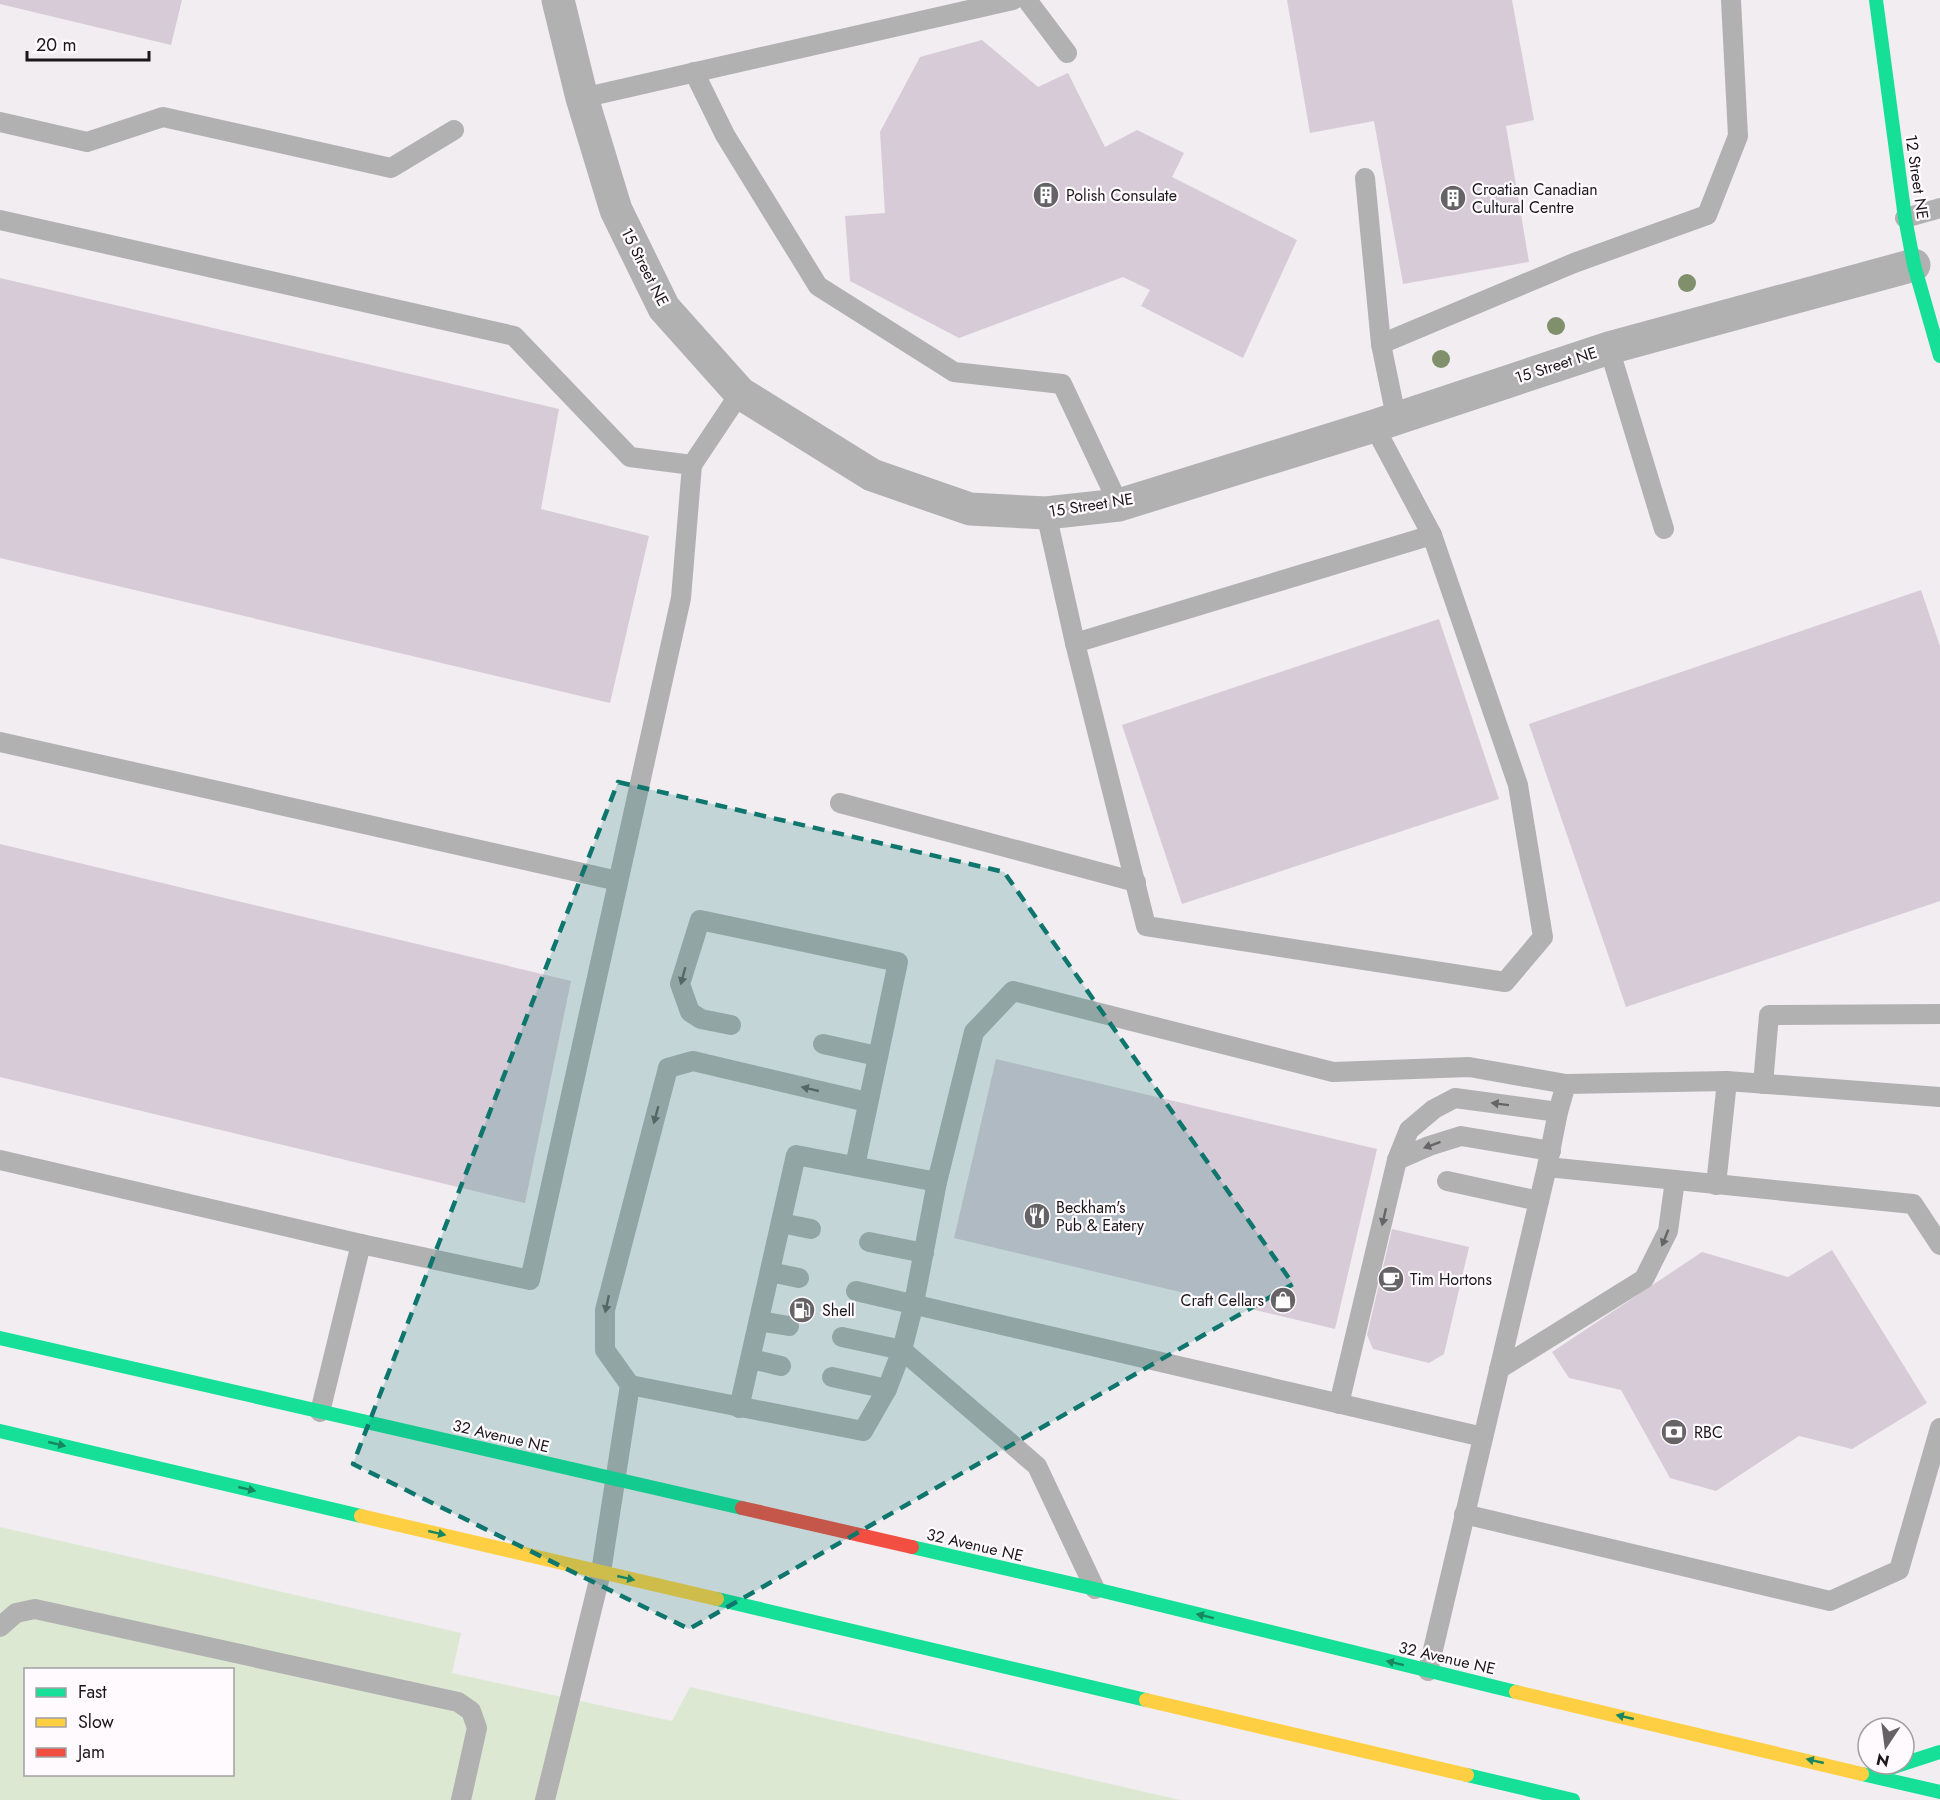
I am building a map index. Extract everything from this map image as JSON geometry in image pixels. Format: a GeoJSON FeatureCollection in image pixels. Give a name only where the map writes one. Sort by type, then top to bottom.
{"type":"FeatureCollection","features":[{"type":"Feature","properties":{"kind":"main road","name":"12 Street NE"},"geometry":{"type":"LineString","coordinates":[[1876,0],[1905,218],[1914,265],[1940,356]]}},
{"type":"Feature","properties":{"kind":"main road","name":"32 Avenue NE"},"geometry":{"type":"LineString","coordinates":[[0,1338],[1095,1589],[1428,1671],[1856,1770]]}},
{"type":"Feature","properties":{"kind":"main road"},"geometry":{"type":"LineString","coordinates":[[0,1431],[1573,1800]]}},
{"type":"Feature","properties":{"kind":"main road"},"geometry":{"type":"LineString","coordinates":[[1916,1761],[1940,1752]]}},
{"type":"Feature","properties":{"kind":"main road","name":"32 Avenue NE"},"geometry":{"type":"LineString","coordinates":[[1880,1776],[1940,1792]]}},
{"type":"Feature","properties":{"kind":"street","name":"15 Street NE"},"geometry":{"type":"LineString","coordinates":[[558,0],[582,98],[616,210],[664,308],[740,393],[872,475],[970,509],[1046,513],[1119,505],[1385,422],[1609,348],[1914,265]]}},
{"type":"Feature","properties":{"kind":"lane"},"geometry":{"type":"LineString","coordinates":[[582,98],[1013,0]]}},
{"type":"Feature","properties":{"kind":"lane"},"geometry":{"type":"LineString","coordinates":[[1027,0],[1067,53]]}},
{"type":"Feature","properties":{"kind":"lane"},"geometry":{"type":"LineString","coordinates":[[1381,344],[1574,263],[1707,215],[1738,136],[1731,0]]}},
{"type":"Feature","properties":{"kind":"lane"},"geometry":{"type":"LineString","coordinates":[[694,72],[725,135],[818,286],[954,372],[1062,384],[1119,505]]}},
{"type":"Feature","properties":{"kind":"lane"},"geometry":{"type":"LineString","coordinates":[[0,122],[87,142],[163,117],[391,168],[454,130]]}},
{"type":"Feature","properties":{"kind":"lane"},"geometry":{"type":"LineString","coordinates":[[1046,513],[1075,643],[1146,926],[1505,982],[1544,938],[1518,786],[1432,535],[1385,422],[1381,344],[1365,178]]}},
{"type":"Feature","properties":{"kind":"lane"},"geometry":{"type":"LineString","coordinates":[[1905,218],[1940,208]]}},
{"type":"Feature","properties":{"kind":"lane"},"geometry":{"type":"LineString","coordinates":[[0,220],[514,336],[630,457],[692,465]]}},
{"type":"Feature","properties":{"kind":"lane"},"geometry":{"type":"LineString","coordinates":[[1609,348],[1664,529]]}},
{"type":"Feature","properties":{"kind":"lane"},"geometry":{"type":"LineString","coordinates":[[0,1160],[361,1244],[530,1280],[681,598],[692,465],[740,393]]}},
{"type":"Feature","properties":{"kind":"lane"},"geometry":{"type":"LineString","coordinates":[[1075,643],[1432,535]]}},
{"type":"Feature","properties":{"kind":"lane"},"geometry":{"type":"LineString","coordinates":[[0,742],[618,881]]}},
{"type":"Feature","properties":{"kind":"lane"},"geometry":{"type":"LineString","coordinates":[[840,803],[1136,882]]}},
{"type":"Feature","properties":{"kind":"lane"},"geometry":{"type":"LineString","coordinates":[[731,1025],[701,1019],[690,1012],[680,984],[700,920],[898,962],[855,1166]]}},
{"type":"Feature","properties":{"kind":"lane"},"geometry":{"type":"LineString","coordinates":[[630,1385],[863,1431],[887,1389],[902,1350],[914,1303],[937,1182],[974,1032],[1013,991],[1333,1072],[1468,1068],[1566,1084],[1727,1082],[1940,1098]]}},
{"type":"Feature","properties":{"kind":"lane"},"geometry":{"type":"LineString","coordinates":[[1763,1084],[1769,1015],[1940,1014]]}},
{"type":"Feature","properties":{"kind":"lane"},"geometry":{"type":"LineString","coordinates":[[823,1044],[877,1056]]}},
{"type":"Feature","properties":{"kind":"lane"},"geometry":{"type":"LineString","coordinates":[[545,1800],[601,1572],[630,1385],[606,1350],[605,1310],[668,1068],[693,1062],[867,1102]]}},
{"type":"Feature","properties":{"kind":"lane"},"geometry":{"type":"LineString","coordinates":[[1716,1185],[1727,1082]]}},
{"type":"Feature","properties":{"kind":"lane"},"geometry":{"type":"LineString","coordinates":[[1428,1671],[1566,1084]]}},
{"type":"Feature","properties":{"kind":"lane"},"geometry":{"type":"LineString","coordinates":[[1339,1404],[1397,1160],[1409,1130],[1434,1109],[1455,1098],[1558,1112]]}},
{"type":"Feature","properties":{"kind":"lane"},"geometry":{"type":"LineString","coordinates":[[1397,1160],[1429,1146],[1461,1136],[1549,1159],[1675,1180],[1913,1204],[1940,1245]]}},
{"type":"Feature","properties":{"kind":"lane"},"geometry":{"type":"LineString","coordinates":[[739,1408],[796,1155],[937,1182]]}},
{"type":"Feature","properties":{"kind":"lane"},"geometry":{"type":"LineString","coordinates":[[1499,1369],[1644,1279],[1668,1231],[1675,1180]]}},
{"type":"Feature","properties":{"kind":"lane"},"geometry":{"type":"LineString","coordinates":[[1447,1181],[1539,1201]]}},
{"type":"Feature","properties":{"kind":"lane"},"geometry":{"type":"LineString","coordinates":[[781,1223],[811,1229]]}},
{"type":"Feature","properties":{"kind":"lane"},"geometry":{"type":"LineString","coordinates":[[869,1242],[924,1253]]}},
{"type":"Feature","properties":{"kind":"lane"},"geometry":{"type":"LineString","coordinates":[[320,1412],[361,1244]]}},
{"type":"Feature","properties":{"kind":"lane"},"geometry":{"type":"LineString","coordinates":[[770,1272],[799,1278]]}},
{"type":"Feature","properties":{"kind":"lane"},"geometry":{"type":"LineString","coordinates":[[856,1291],[1482,1437]]}},
{"type":"Feature","properties":{"kind":"lane"},"geometry":{"type":"LineString","coordinates":[[759,1321],[789,1326]]}},
{"type":"Feature","properties":{"kind":"lane"},"geometry":{"type":"LineString","coordinates":[[842,1337],[902,1350],[1037,1466],[1095,1589]]}},
{"type":"Feature","properties":{"kind":"lane"},"geometry":{"type":"LineString","coordinates":[[751,1359],[781,1366]]}},
{"type":"Feature","properties":{"kind":"lane"},"geometry":{"type":"LineString","coordinates":[[832,1377],[887,1389]]}},
{"type":"Feature","properties":{"kind":"lane"},"geometry":{"type":"LineString","coordinates":[[1464,1514],[1830,1601],[1899,1570],[1940,1428]]}},
{"type":"Feature","properties":{"kind":"lane"},"geometry":{"type":"LineString","coordinates":[[0,1627],[16,1613],[34,1609],[458,1702],[471,1711],[477,1728],[461,1800]]}},
{"type":"Feature","properties":{"kind":"highlighted area"},"geometry":{"type":"Polygon","coordinates":[[[618,782],[1004,872],[1293,1284],[689,1629],[353,1464],[618,782]]]}},
{"type":"Feature","properties":{"kind":"green space"},"geometry":{"type":"Polygon","coordinates":[[[0,1527],[461,1633],[452,1673],[672,1721],[690,1687],[1180,1800],[0,1800],[0,1527]]]}},
{"type":"Feature","properties":{"kind":"building"},"geometry":{"type":"Polygon","coordinates":[[[0,0],[182,0],[171,45],[0,4],[0,0]]]}},
{"type":"Feature","properties":{"kind":"building","name":"Croatian Canadian Cultural Centre"},"geometry":{"type":"Polygon","coordinates":[[[1287,0],[1512,0],[1534,120],[1506,126],[1529,262],[1403,284],[1374,121],[1310,133],[1287,0]]]}},
{"type":"Feature","properties":{"kind":"building","name":"Polish Consulate"},"geometry":{"type":"Polygon","coordinates":[[[982,40],[1038,87],[1068,73],[1105,147],[1137,130],[1184,153],[1172,177],[1297,240],[1243,358],[1141,306],[1150,290],[1123,277],[959,338],[850,281],[845,216],[885,213],[880,132],[920,57],[982,40]]]}},
{"type":"Feature","properties":{"kind":"building"},"geometry":{"type":"Polygon","coordinates":[[[0,278],[559,409],[541,509],[649,536],[610,703],[0,558],[0,278]]]}},
{"type":"Feature","properties":{"kind":"building"},"geometry":{"type":"Polygon","coordinates":[[[1921,590],[1940,646],[1940,901],[1626,1007],[1529,724],[1921,590]]]}},
{"type":"Feature","properties":{"kind":"building"},"geometry":{"type":"Polygon","coordinates":[[[1439,619],[1499,799],[1182,904],[1122,725],[1439,619]]]}},
{"type":"Feature","properties":{"kind":"building"},"geometry":{"type":"Polygon","coordinates":[[[0,844],[571,981],[525,1203],[0,1077],[0,844]]]}},
{"type":"Feature","properties":{"kind":"building"},"geometry":{"type":"Polygon","coordinates":[[[996,1059],[1377,1149],[1335,1329],[954,1238],[996,1059]]]}},
{"type":"Feature","properties":{"kind":"building"},"geometry":{"type":"Polygon","coordinates":[[[1392,1229],[1469,1247],[1444,1354],[1429,1363],[1373,1349],[1367,1335],[1392,1229]]]}},
{"type":"Feature","properties":{"kind":"building"},"geometry":{"type":"Polygon","coordinates":[[[1832,1250],[1927,1403],[1852,1449],[1799,1436],[1716,1491],[1670,1478],[1621,1390],[1569,1378],[1552,1352],[1702,1252],[1788,1277],[1832,1250]]]}},
{"type":"Feature","properties":{"kind":"traffic: fast"},"geometry":{"type":"LineString","coordinates":[[1876,0],[1905,218],[1914,265],[1940,356]]}},
{"type":"Feature","properties":{"kind":"traffic: fast"},"geometry":{"type":"LineString","coordinates":[[0,1338],[742,1508]]}},
{"type":"Feature","properties":{"kind":"traffic: fast"},"geometry":{"type":"LineString","coordinates":[[0,1431],[361,1516]]}},
{"type":"Feature","properties":{"kind":"traffic: fast"},"geometry":{"type":"LineString","coordinates":[[912,1547],[1095,1589],[1516,1692]]}},
{"type":"Feature","properties":{"kind":"traffic: fast"},"geometry":{"type":"LineString","coordinates":[[717,1599],[1146,1700]]}},
{"type":"Feature","properties":{"kind":"traffic: fast"},"geometry":{"type":"LineString","coordinates":[[1916,1760],[1940,1752]]}},
{"type":"Feature","properties":{"kind":"traffic: fast"},"geometry":{"type":"LineString","coordinates":[[1467,1775],[1573,1800]]}},
{"type":"Feature","properties":{"kind":"traffic: fast"},"geometry":{"type":"LineString","coordinates":[[1871,1776],[1940,1792]]}},
{"type":"Feature","properties":{"kind":"traffic: slow"},"geometry":{"type":"LineString","coordinates":[[361,1516],[717,1599]]}},
{"type":"Feature","properties":{"kind":"traffic: slow"},"geometry":{"type":"LineString","coordinates":[[1516,1692],[1856,1773]]}},
{"type":"Feature","properties":{"kind":"traffic: slow"},"geometry":{"type":"LineString","coordinates":[[1146,1700],[1467,1775]]}},
{"type":"Feature","properties":{"kind":"traffic: jam"},"geometry":{"type":"LineString","coordinates":[[742,1508],[912,1547]]}},
{"type":"Feature","properties":{"kind":"place","name":"Polish Consulate"},"geometry":{"type":"Point","coordinates":[1046,195]}},
{"type":"Feature","properties":{"kind":"place","name":"Croatian Canadian Cultural Centre"},"geometry":{"type":"Point","coordinates":[1453,198]}},
{"type":"Feature","properties":{"kind":"place","name":"Beckham's Pub & Eatery"},"geometry":{"type":"Point","coordinates":[1037,1216]}},
{"type":"Feature","properties":{"kind":"place","name":"Tim Hortons"},"geometry":{"type":"Point","coordinates":[1391,1279]}},
{"type":"Feature","properties":{"kind":"place","name":"Craft Cellars"},"geometry":{"type":"Point","coordinates":[1283,1300]}},
{"type":"Feature","properties":{"kind":"place","name":"Shell"},"geometry":{"type":"Point","coordinates":[802,1310]}},
{"type":"Feature","properties":{"kind":"place","name":"RBC"},"geometry":{"type":"Point","coordinates":[1674,1432]}}]}
